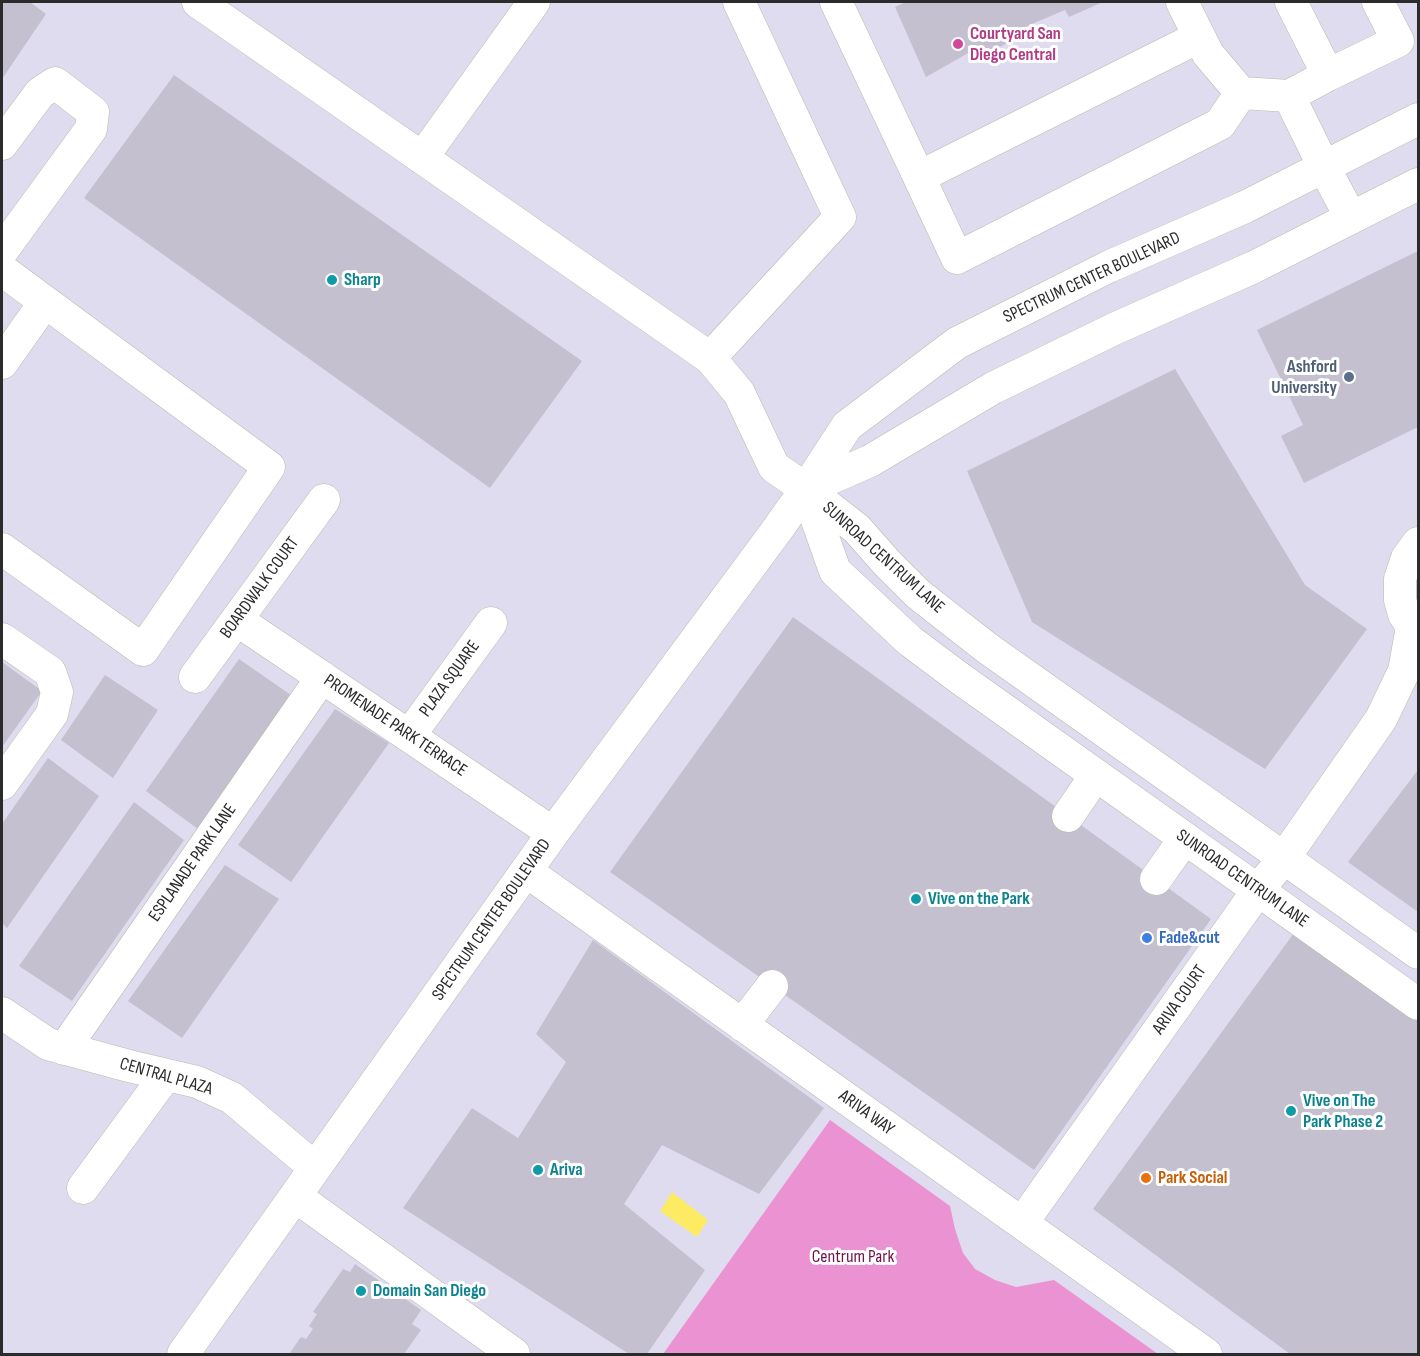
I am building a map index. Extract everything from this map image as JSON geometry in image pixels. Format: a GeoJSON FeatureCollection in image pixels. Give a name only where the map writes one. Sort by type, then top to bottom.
{"type":"FeatureCollection","features":[{"type":"Feature","properties":{"kind":"street"},"geometry":{"type":"LineString","coordinates":[[198,2],[710,357],[739,393],[774,467],[806,489],[870,461],[993,388],[1116,328],[1254,267],[1419,184]]}},
{"type":"Feature","properties":{"kind":"street"},"geometry":{"type":"LineString","coordinates":[[422,158],[534,2]]}},
{"type":"Feature","properties":{"kind":"street"},"geometry":{"type":"LineString","coordinates":[[710,357],[840,217],[738,2]]}},
{"type":"Feature","properties":{"kind":"street"},"geometry":{"type":"LineString","coordinates":[[836,2],[957,258],[1220,124],[1241,93]]}},
{"type":"Feature","properties":{"kind":"street"},"geometry":{"type":"LineString","coordinates":[[1182,2],[1208,54],[1241,93],[1289,96],[1328,75],[1408,42],[1378,2]]}},
{"type":"Feature","properties":{"kind":"street"},"geometry":{"type":"LineString","coordinates":[[1291,2],[1328,75]]}},
{"type":"Feature","properties":{"kind":"street"},"geometry":{"type":"LineString","coordinates":[[919,177],[1199,37]]}},
{"type":"Feature","properties":{"kind":"street"},"geometry":{"type":"LineString","coordinates":[[2,144],[39,93],[55,83],[93,112],[91,129],[2,251]]}},
{"type":"Feature","properties":{"kind":"street"},"geometry":{"type":"LineString","coordinates":[[1289,96],[1351,218]]}},
{"type":"Feature","properties":{"kind":"street","name":"SPECTRUM CENTER BOULEVARD"},"geometry":{"type":"LineString","coordinates":[[183,1354],[553,833],[806,489],[847,426],[957,343],[1108,267],[1245,207],[1419,119]]}},
{"type":"Feature","properties":{"kind":"street"},"geometry":{"type":"LineString","coordinates":[[2,270],[269,467],[143,650],[2,549]]}},
{"type":"Feature","properties":{"kind":"street"},"geometry":{"type":"LineString","coordinates":[[2,363],[45,302]]}},
{"type":"Feature","properties":{"kind":"street","name":"SUNROAD CENTRUM LANE"},"geometry":{"type":"LineString","coordinates":[[806,489],[835,571],[910,641],[1419,1004]]}},
{"type":"Feature","properties":{"kind":"street","name":"SUNROAD CENTRUM LANE"},"geometry":{"type":"LineString","coordinates":[[806,489],[857,529],[918,594],[987,648],[1419,953]]}},
{"type":"Feature","properties":{"kind":"street","name":"BOARDWALK COURT"},"geometry":{"type":"LineString","coordinates":[[195,677],[324,500]]}},
{"type":"Feature","properties":{"kind":"street","name":"ARIVA COURT"},"geometry":{"type":"LineString","coordinates":[[1022,1223],[1381,719],[1404,671],[1415,630],[1404,614],[1400,600],[1400,579],[1407,558],[1419,543]]}},
{"type":"Feature","properties":{"kind":"street","name":"PROMENADE PARK TERRACE"},"geometry":{"type":"LineString","coordinates":[[237,620],[553,833]]}},
{"type":"Feature","properties":{"kind":"street","name":"PLAZA SQUARE"},"geometry":{"type":"LineString","coordinates":[[409,736],[491,623]]}},
{"type":"Feature","properties":{"kind":"street"},"geometry":{"type":"LineString","coordinates":[[2,639],[50,672],[57,692],[52,714],[2,784]]}},
{"type":"Feature","properties":{"kind":"street","name":"ESPLANADE PARK LANE"},"geometry":{"type":"LineString","coordinates":[[64,1049],[322,677]]}},
{"type":"Feature","properties":{"kind":"street","name":"ARIVA COURT"},"geometry":{"type":"LineString","coordinates":[[1381,719],[1419,686]]}},
{"type":"Feature","properties":{"kind":"street"},"geometry":{"type":"LineString","coordinates":[[1068,816],[1096,775]]}},
{"type":"Feature","properties":{"kind":"street"},"geometry":{"type":"LineString","coordinates":[[1156,879],[1185,838]]}},
{"type":"Feature","properties":{"kind":"street","name":"ARIVA WAY"},"geometry":{"type":"LineString","coordinates":[[526,871],[1206,1354]]}},
{"type":"Feature","properties":{"kind":"street"},"geometry":{"type":"LineString","coordinates":[[742,1025],[772,986]]}},
{"type":"Feature","properties":{"kind":"street","name":"CENTRAL PLAZA"},"geometry":{"type":"LineString","coordinates":[[2,1013],[48,1044],[197,1082],[232,1098],[315,1168]]}},
{"type":"Feature","properties":{"kind":"street"},"geometry":{"type":"LineString","coordinates":[[83,1188],[166,1075]]}},
{"type":"Feature","properties":{"kind":"street"},"geometry":{"type":"LineString","coordinates":[[295,1197],[514,1354]]}},
{"type":"Feature","properties":{"kind":"green space","name":"Centrum Park"},"geometry":{"type":"Polygon","coordinates":[[[830,1120],[950,1206],[963,1253],[975,1269],[995,1280],[1016,1287],[1054,1280],[1158,1354],[663,1354],[830,1120]]]}},
{"type":"Feature","properties":{"kind":"shaded area"},"geometry":{"type":"Polygon","coordinates":[[[672,1192],[708,1220],[697,1237],[660,1211],[672,1192]]]}},
{"type":"Feature","properties":{"kind":"building"},"geometry":{"type":"Polygon","coordinates":[[[2,2],[30,2],[46,14],[2,79],[2,2]]]}},
{"type":"Feature","properties":{"kind":"building","name":"Courtyard San Diego Central"},"geometry":{"type":"Polygon","coordinates":[[[906,2],[1103,2],[1069,17],[1065,10],[1020,29],[1021,37],[974,59],[970,52],[926,77],[895,7],[906,2]]]}},
{"type":"Feature","properties":{"kind":"building","name":"Sharp"},"geometry":{"type":"Polygon","coordinates":[[[174,75],[582,361],[490,488],[84,198],[174,75]]]}},
{"type":"Feature","properties":{"kind":"building","name":"Ashford University"},"geometry":{"type":"Polygon","coordinates":[[[1418,251],[1418,427],[1304,483],[1281,436],[1303,425],[1257,330],[1418,251]]]}},
{"type":"Feature","properties":{"kind":"building"},"geometry":{"type":"Polygon","coordinates":[[[1175,369],[1305,585],[1367,629],[1265,769],[1032,622],[967,471],[1175,369]]]}},
{"type":"Feature","properties":{"kind":"building","name":"Vive on the Park"},"geometry":{"type":"Polygon","coordinates":[[[793,617],[1211,919],[1034,1170],[610,872],[793,617]]]}},
{"type":"Feature","properties":{"kind":"building"},"geometry":{"type":"Polygon","coordinates":[[[239,659],[291,695],[198,829],[146,791],[239,659]]]}},
{"type":"Feature","properties":{"kind":"building"},"geometry":{"type":"Polygon","coordinates":[[[2,662],[42,691],[2,747],[2,662]]]}},
{"type":"Feature","properties":{"kind":"building"},"geometry":{"type":"Polygon","coordinates":[[[105,675],[158,710],[113,778],[61,740],[105,675]]]}},
{"type":"Feature","properties":{"kind":"building"},"geometry":{"type":"Polygon","coordinates":[[[335,709],[389,743],[291,882],[238,845],[335,709]]]}},
{"type":"Feature","properties":{"kind":"building"},"geometry":{"type":"Polygon","coordinates":[[[48,758],[99,796],[7,928],[2,923],[2,824],[48,758]]]}},
{"type":"Feature","properties":{"kind":"building"},"geometry":{"type":"Polygon","coordinates":[[[1418,770],[1418,912],[1348,862],[1418,770]]]}},
{"type":"Feature","properties":{"kind":"building"},"geometry":{"type":"Polygon","coordinates":[[[134,802],[184,840],[72,1001],[19,966],[134,802]]]}},
{"type":"Feature","properties":{"kind":"building"},"geometry":{"type":"Polygon","coordinates":[[[225,865],[279,899],[182,1038],[128,1001],[225,865]]]}},
{"type":"Feature","properties":{"kind":"building","name":"Vive on The Park Phase 2"},"geometry":{"type":"Polygon","coordinates":[[[1299,926],[1418,1013],[1418,1354],[1290,1354],[1093,1209],[1299,926]]]}},
{"type":"Feature","properties":{"kind":"building","name":"Ariva"},"geometry":{"type":"Polygon","coordinates":[[[593,940],[824,1108],[759,1194],[662,1145],[624,1204],[705,1270],[647,1354],[629,1354],[403,1208],[472,1108],[518,1138],[566,1062],[536,1034],[593,940]]]}},
{"type":"Feature","properties":{"kind":"building","name":"Domain San Diego"},"geometry":{"type":"Polygon","coordinates":[[[355,1264],[421,1310],[412,1324],[421,1330],[404,1354],[289,1354],[301,1337],[306,1339],[313,1329],[309,1326],[317,1314],[313,1312],[343,1269],[350,1272],[355,1264]]]}},
{"type":"Feature","properties":{"kind":"place","name":"Courtyard San Diego Central"},"geometry":{"type":"Point","coordinates":[958,44]}},
{"type":"Feature","properties":{"kind":"place","name":"Sharp"},"geometry":{"type":"Point","coordinates":[332,280]}},
{"type":"Feature","properties":{"kind":"place","name":"Ashford University"},"geometry":{"type":"Point","coordinates":[1349,377]}},
{"type":"Feature","properties":{"kind":"place","name":"Vive on the Park"},"geometry":{"type":"Point","coordinates":[916,899]}},
{"type":"Feature","properties":{"kind":"place","name":"Fade&cut"},"geometry":{"type":"Point","coordinates":[1147,938]}},
{"type":"Feature","properties":{"kind":"place","name":"Vive on The Park Phase 2"},"geometry":{"type":"Point","coordinates":[1291,1111]}},
{"type":"Feature","properties":{"kind":"place","name":"Ariva"},"geometry":{"type":"Point","coordinates":[538,1170]}},
{"type":"Feature","properties":{"kind":"place","name":"Park Social"},"geometry":{"type":"Point","coordinates":[1146,1178]}},
{"type":"Feature","properties":{"kind":"place","name":"Domain San Diego"},"geometry":{"type":"Point","coordinates":[361,1291]}}]}
